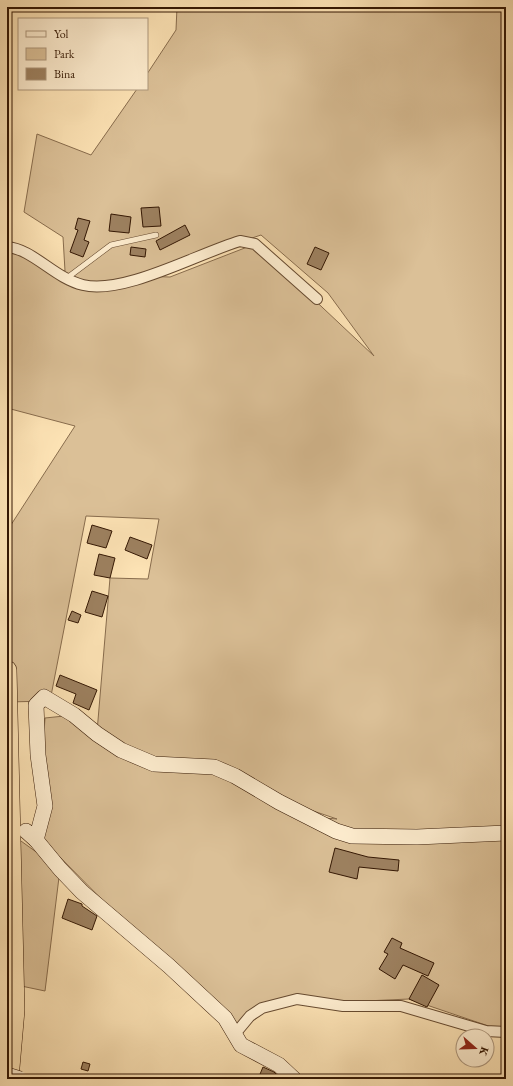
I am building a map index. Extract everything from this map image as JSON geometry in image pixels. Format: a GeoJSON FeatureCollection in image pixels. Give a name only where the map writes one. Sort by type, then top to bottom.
{"type":"FeatureCollection","features":[{"type":"Feature","properties":{"kind":"highway"},"geometry":{"type":"LineString","coordinates":[[7,670],[15,1010],[8,1079]]}},
{"type":"Feature","properties":{"kind":"street"},"geometry":{"type":"LineString","coordinates":[[9,247],[24,252],[66,279],[83,285],[102,286],[127,282],[240,241],[255,244],[317,299]]}},
{"type":"Feature","properties":{"kind":"street"},"geometry":{"type":"LineString","coordinates":[[294,1079],[278,1066],[241,1045],[225,1018],[169,966],[82,892],[60,870],[31,835],[45,806],[38,754],[36,705],[44,698],[74,715],[97,734],[121,750],[154,764],[214,767],[235,776],[279,802],[336,831],[352,836],[418,837],[506,833]]}},
{"type":"Feature","properties":{"kind":"street"},"geometry":{"type":"LineString","coordinates":[[235,1034],[250,1016],[262,1008],[297,999],[343,1006],[401,1006],[486,1031],[506,1032]]}},
{"type":"Feature","properties":{"kind":"street"},"geometry":{"type":"LineString","coordinates":[[7,1075],[20,1079]]}},
{"type":"Feature","properties":{"kind":"lane"},"geometry":{"type":"LineString","coordinates":[[66,279],[111,244],[156,235]]}},
{"type":"Feature","properties":{"kind":"green space"},"geometry":{"type":"Polygon","coordinates":[[[177,7],[506,7],[506,1032],[409,999],[321,1003],[277,1003],[235,1034],[43,840],[43,747],[45,718],[74,715],[97,732],[110,578],[148,579],[159,519],[86,516],[50,701],[7,702],[7,531],[75,426],[7,408],[7,247],[49,269],[65,271],[63,237],[24,212],[37,134],[91,155],[136,90],[148,90],[148,72],[176,30],[177,7]],[[261,235],[138,276],[170,277],[255,244],[374,356],[328,293],[261,235]],[[263,794],[301,816],[337,819],[263,794]]]}},
{"type":"Feature","properties":{"kind":"green space"},"geometry":{"type":"Polygon","coordinates":[[[7,831],[60,869],[45,991],[7,983],[7,831]]]}},
{"type":"Feature","properties":{"kind":"building"},"geometry":{"type":"Polygon","coordinates":[[[159,207],[161,226],[143,227],[141,208],[159,207]]]}},
{"type":"Feature","properties":{"kind":"building"},"geometry":{"type":"Polygon","coordinates":[[[111,214],[131,217],[129,233],[109,231],[111,214]]]}},
{"type":"Feature","properties":{"kind":"building"},"geometry":{"type":"Polygon","coordinates":[[[78,218],[90,221],[84,240],[89,242],[83,257],[70,252],[78,230],[75,229],[78,218]]]}},
{"type":"Feature","properties":{"kind":"building"},"geometry":{"type":"Polygon","coordinates":[[[185,225],[190,235],[160,250],[156,241],[185,225]]]}},
{"type":"Feature","properties":{"kind":"building"},"geometry":{"type":"Polygon","coordinates":[[[131,247],[146,249],[145,257],[130,255],[131,247]]]}},
{"type":"Feature","properties":{"kind":"building"},"geometry":{"type":"Polygon","coordinates":[[[315,247],[329,253],[321,270],[307,264],[315,247]]]}},
{"type":"Feature","properties":{"kind":"building"},"geometry":{"type":"Polygon","coordinates":[[[92,525],[112,531],[106,548],[87,543],[92,525]]]}},
{"type":"Feature","properties":{"kind":"building"},"geometry":{"type":"Polygon","coordinates":[[[130,537],[152,545],[147,559],[125,550],[130,537]]]}},
{"type":"Feature","properties":{"kind":"building"},"geometry":{"type":"Polygon","coordinates":[[[99,554],[115,558],[110,578],[94,575],[99,554]]]}},
{"type":"Feature","properties":{"kind":"building"},"geometry":{"type":"Polygon","coordinates":[[[92,591],[108,596],[102,617],[85,612],[92,591]]]}},
{"type":"Feature","properties":{"kind":"building"},"geometry":{"type":"Polygon","coordinates":[[[72,611],[81,615],[78,623],[68,620],[72,611]]]}},
{"type":"Feature","properties":{"kind":"building"},"geometry":{"type":"Polygon","coordinates":[[[60,675],[97,690],[89,710],[73,703],[76,694],[56,686],[60,675]]]}},
{"type":"Feature","properties":{"kind":"building"},"geometry":{"type":"Polygon","coordinates":[[[335,848],[368,857],[399,860],[398,871],[359,867],[357,879],[329,872],[335,848]]]}},
{"type":"Feature","properties":{"kind":"building"},"geometry":{"type":"Polygon","coordinates":[[[68,899],[82,904],[82,906],[97,916],[92,930],[62,918],[68,899]]]}},
{"type":"Feature","properties":{"kind":"building"},"geometry":{"type":"Polygon","coordinates":[[[392,938],[402,943],[400,948],[434,963],[428,976],[403,965],[395,979],[379,969],[388,954],[384,952],[392,938]]]}},
{"type":"Feature","properties":{"kind":"building"},"geometry":{"type":"Polygon","coordinates":[[[422,975],[439,985],[427,1007],[409,999],[422,975]]]}},
{"type":"Feature","properties":{"kind":"building"},"geometry":{"type":"Polygon","coordinates":[[[83,1062],[90,1064],[88,1071],[81,1069],[83,1062]]]}},
{"type":"Feature","properties":{"kind":"building"},"geometry":{"type":"Polygon","coordinates":[[[263,1067],[274,1072],[281,1079],[258,1079],[263,1067]]]}}]}
